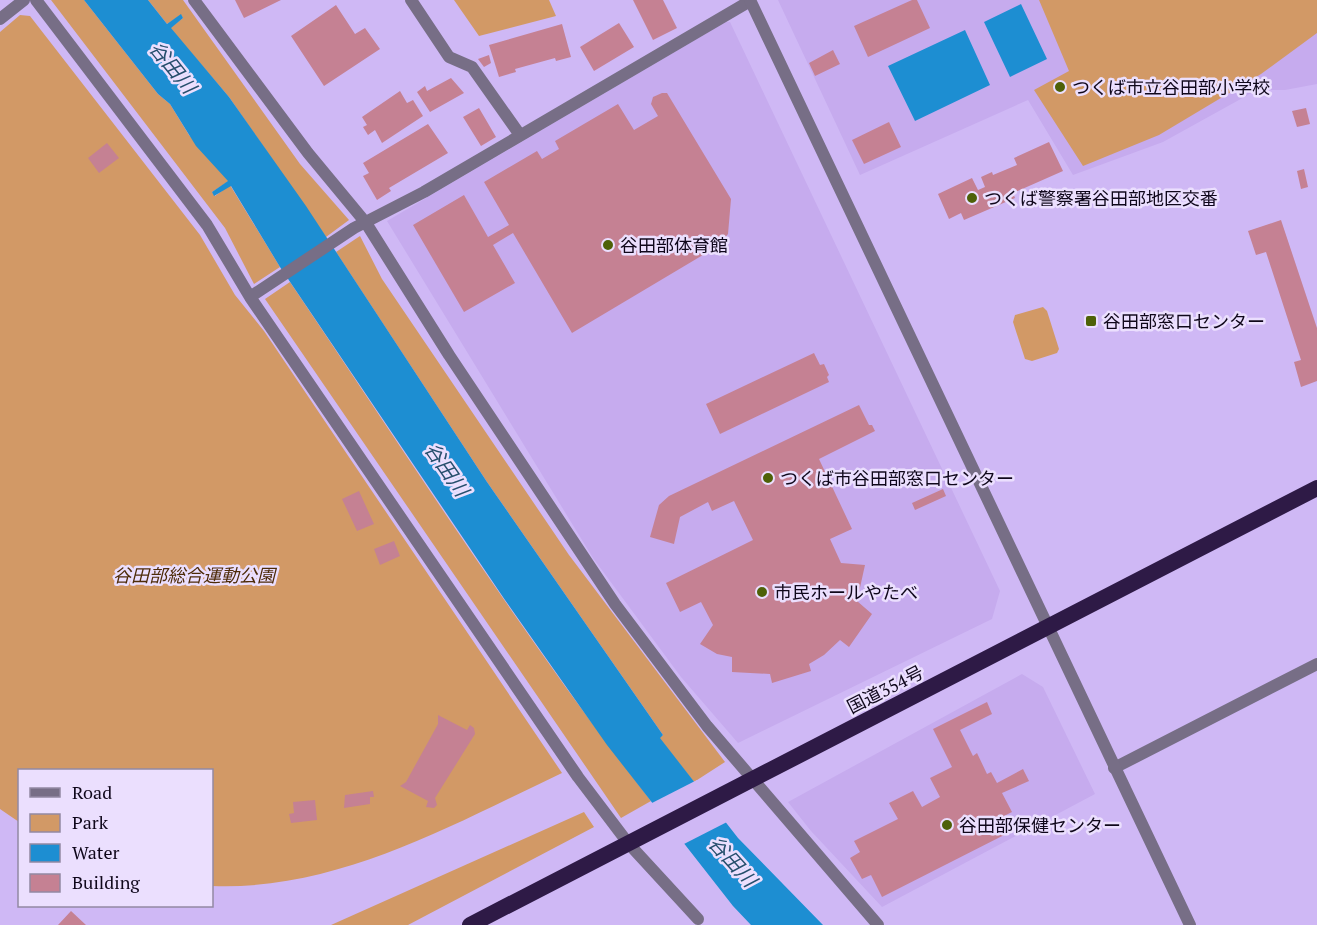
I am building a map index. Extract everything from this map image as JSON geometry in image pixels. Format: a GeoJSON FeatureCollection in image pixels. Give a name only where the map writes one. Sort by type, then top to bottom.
{"type":"FeatureCollection","features":[{"type":"Feature","properties":{"kind":"highway","name":"国道354号"},"geometry":{"type":"LineString","coordinates":[[470,925],[1317,488]]}},
{"type":"Feature","properties":{"kind":"street"},"geometry":{"type":"LineString","coordinates":[[0,19],[24,0]]}},
{"type":"Feature","properties":{"kind":"street"},"geometry":{"type":"LineString","coordinates":[[36,0],[207,225],[578,777],[635,840],[698,919]]}},
{"type":"Feature","properties":{"kind":"street"},"geometry":{"type":"LineString","coordinates":[[194,0],[360,225],[615,604],[707,726],[745,782],[878,925]]}},
{"type":"Feature","properties":{"kind":"street"},"geometry":{"type":"LineString","coordinates":[[411,0],[449,57],[472,68],[520,135]]}},
{"type":"Feature","properties":{"kind":"street"},"geometry":{"type":"LineString","coordinates":[[254,295],[360,225],[424,192],[750,0],[1047,629],[1191,925]]}},
{"type":"Feature","properties":{"kind":"street"},"geometry":{"type":"LineString","coordinates":[[1114,768],[1317,664]]}},
{"type":"Feature","properties":{"kind":"shaded area","name":"つくば市立谷田部小学校"},"geometry":{"type":"Polygon","coordinates":[[[778,0],[1317,0],[1317,84],[1285,90],[1257,90],[1163,142],[1073,175],[1028,100],[860,175],[778,0]]]}},
{"type":"Feature","properties":{"kind":"shaded area"},"geometry":{"type":"Polygon","coordinates":[[[726,22],[730,22],[1000,591],[992,619],[738,743],[681,677],[593,558],[387,221],[726,22]]]}},
{"type":"Feature","properties":{"kind":"shaded area"},"geometry":{"type":"Polygon","coordinates":[[[1022,674],[1043,687],[1095,794],[882,907],[811,831],[788,802],[1022,674]]]}},
{"type":"Feature","properties":{"kind":"green space"},"geometry":{"type":"Polygon","coordinates":[[[51,0],[84,0],[158,94],[170,104],[189,135],[229,181],[212,192],[215,196],[230,185],[280,267],[254,284],[225,228],[51,0]]]}},
{"type":"Feature","properties":{"kind":"green space"},"geometry":{"type":"Polygon","coordinates":[[[148,0],[183,0],[300,164],[349,220],[326,237],[229,97],[170,28],[183,18],[181,15],[167,24],[148,0]]]}},
{"type":"Feature","properties":{"kind":"green space"},"geometry":{"type":"Polygon","coordinates":[[[454,0],[549,0],[556,16],[479,36],[454,0]]]}},
{"type":"Feature","properties":{"kind":"green space"},"geometry":{"type":"Polygon","coordinates":[[[1039,0],[1317,0],[1317,33],[1261,74],[1159,135],[1083,166],[1034,90],[1069,71],[1039,0]]]}},
{"type":"Feature","properties":{"kind":"green space","name":"谷田部総合運動公園"},"geometry":{"type":"Polygon","coordinates":[[[20,15],[30,16],[200,235],[235,295],[264,331],[562,773],[393,851],[304,878],[258,885],[213,886],[213,769],[18,769],[18,821],[0,809],[0,32],[20,15]]]}},
{"type":"Feature","properties":{"kind":"green space"},"geometry":{"type":"Polygon","coordinates":[[[360,236],[382,279],[569,555],[725,762],[694,782],[659,738],[663,735],[487,482],[336,252],[360,236]]]}},
{"type":"Feature","properties":{"kind":"green space"},"geometry":{"type":"Polygon","coordinates":[[[290,282],[511,610],[651,801],[621,818],[265,299],[290,282]]]}},
{"type":"Feature","properties":{"kind":"green space"},"geometry":{"type":"Polygon","coordinates":[[[1043,307],[1047,311],[1059,349],[1057,353],[1032,361],[1025,359],[1013,322],[1015,315],[1043,307]]]}},
{"type":"Feature","properties":{"kind":"green space"},"geometry":{"type":"Polygon","coordinates":[[[584,812],[594,827],[408,925],[331,925],[584,812]]]}},
{"type":"Feature","properties":{"kind":"water","name":"谷田川"},"geometry":{"type":"Polygon","coordinates":[[[84,0],[148,0],[167,24],[181,14],[183,18],[171,28],[229,97],[306,206],[487,482],[663,735],[660,738],[738,838],[823,925],[751,925],[733,906],[607,745],[505,600],[280,267],[231,186],[214,196],[212,192],[228,181],[196,146],[170,104],[158,94],[84,0]]]}},
{"type":"Feature","properties":{"kind":"water"},"geometry":{"type":"Polygon","coordinates":[[[1021,4],[1047,59],[1010,77],[984,22],[1021,4]]]}},
{"type":"Feature","properties":{"kind":"water"},"geometry":{"type":"Polygon","coordinates":[[[965,30],[990,85],[915,121],[888,66],[965,30]]]}},
{"type":"Feature","properties":{"kind":"pier"},"geometry":{"type":"Polygon","coordinates":[[[697,780],[729,821],[682,845],[650,804],[697,780]]]}},
{"type":"Feature","properties":{"kind":"building"},"geometry":{"type":"Polygon","coordinates":[[[235,0],[281,0],[244,18],[235,0]]]}},
{"type":"Feature","properties":{"kind":"building"},"geometry":{"type":"Polygon","coordinates":[[[633,0],[663,0],[677,28],[653,40],[633,0]]]}},
{"type":"Feature","properties":{"kind":"building"},"geometry":{"type":"Polygon","coordinates":[[[912,0],[917,0],[930,28],[868,57],[854,26],[912,0]]]}},
{"type":"Feature","properties":{"kind":"building"},"geometry":{"type":"Polygon","coordinates":[[[336,5],[355,34],[365,28],[380,49],[324,86],[291,36],[336,5]]]}},
{"type":"Feature","properties":{"kind":"building"},"geometry":{"type":"Polygon","coordinates":[[[619,23],[634,47],[594,71],[580,47],[619,23]]]}},
{"type":"Feature","properties":{"kind":"building"},"geometry":{"type":"Polygon","coordinates":[[[562,24],[571,57],[556,61],[555,58],[515,69],[516,72],[499,77],[489,45],[562,24]]]}},
{"type":"Feature","properties":{"kind":"building"},"geometry":{"type":"Polygon","coordinates":[[[833,50],[840,64],[815,76],[809,63],[833,50]]]}},
{"type":"Feature","properties":{"kind":"building"},"geometry":{"type":"Polygon","coordinates":[[[489,55],[491,63],[484,67],[478,59],[489,55]]]}},
{"type":"Feature","properties":{"kind":"building"},"geometry":{"type":"Polygon","coordinates":[[[451,78],[464,93],[430,112],[417,92],[425,86],[427,91],[451,78]]]}},
{"type":"Feature","properties":{"kind":"building"},"geometry":{"type":"Polygon","coordinates":[[[400,91],[407,103],[413,100],[423,116],[382,143],[375,130],[368,135],[363,127],[367,125],[362,117],[400,91]]]}},
{"type":"Feature","properties":{"kind":"building"},"geometry":{"type":"Polygon","coordinates":[[[667,93],[731,199],[728,234],[718,246],[572,333],[513,233],[493,245],[515,283],[464,312],[413,225],[464,195],[488,237],[509,225],[484,182],[537,151],[542,159],[559,149],[555,141],[618,104],[634,130],[658,116],[651,104],[653,97],[667,93]]]}},
{"type":"Feature","properties":{"kind":"building"},"geometry":{"type":"Polygon","coordinates":[[[479,108],[496,137],[481,146],[463,117],[479,108]]]}},
{"type":"Feature","properties":{"kind":"building"},"geometry":{"type":"Polygon","coordinates":[[[1306,108],[1310,124],[1297,127],[1292,111],[1306,108]]]}},
{"type":"Feature","properties":{"kind":"building"},"geometry":{"type":"Polygon","coordinates":[[[889,122],[901,147],[864,164],[852,140],[889,122]]]}},
{"type":"Feature","properties":{"kind":"building"},"geometry":{"type":"Polygon","coordinates":[[[428,124],[448,153],[389,188],[391,191],[377,200],[363,176],[369,173],[363,163],[428,124]]]}},
{"type":"Feature","properties":{"kind":"building"},"geometry":{"type":"Polygon","coordinates":[[[1049,142],[1063,171],[1013,193],[1015,198],[964,220],[961,213],[949,219],[938,194],[972,178],[978,190],[985,187],[981,177],[992,172],[993,175],[1017,165],[1014,158],[1049,142]]]}},
{"type":"Feature","properties":{"kind":"building"},"geometry":{"type":"Polygon","coordinates":[[[107,143],[119,158],[99,173],[88,158],[107,143]]]}},
{"type":"Feature","properties":{"kind":"building"},"geometry":{"type":"Polygon","coordinates":[[[1304,169],[1308,187],[1301,189],[1297,171],[1304,169]]]}},
{"type":"Feature","properties":{"kind":"building"},"geometry":{"type":"Polygon","coordinates":[[[1281,220],[1317,328],[1317,381],[1301,387],[1294,362],[1301,360],[1266,252],[1256,255],[1248,231],[1281,220]]]}},
{"type":"Feature","properties":{"kind":"building"},"geometry":{"type":"Polygon","coordinates":[[[814,353],[820,365],[824,364],[829,375],[827,377],[829,382],[720,434],[706,404],[814,353]]]}},
{"type":"Feature","properties":{"kind":"building","name":"市民ホールやたべ"},"geometry":{"type":"Polygon","coordinates":[[[859,405],[869,425],[872,425],[875,431],[819,459],[852,529],[830,539],[841,563],[865,565],[857,601],[872,614],[849,647],[840,640],[824,655],[809,664],[811,671],[772,683],[770,674],[732,672],[732,657],[717,654],[700,644],[713,625],[701,602],[680,612],[666,583],[753,540],[734,501],[712,511],[708,502],[680,517],[674,544],[650,537],[659,505],[669,496],[859,405]]]}},
{"type":"Feature","properties":{"kind":"building"},"geometry":{"type":"Polygon","coordinates":[[[943,489],[946,496],[915,510],[912,503],[943,489]]]}},
{"type":"Feature","properties":{"kind":"building"},"geometry":{"type":"Polygon","coordinates":[[[359,491],[374,524],[357,531],[342,499],[359,491]]]}},
{"type":"Feature","properties":{"kind":"building"},"geometry":{"type":"Polygon","coordinates":[[[394,541],[400,556],[380,565],[374,549],[394,541]]]}},
{"type":"Feature","properties":{"kind":"building","name":"谷田部保健センター"},"geometry":{"type":"Polygon","coordinates":[[[987,702],[992,714],[960,730],[973,756],[977,753],[987,774],[991,772],[997,783],[1023,769],[1029,781],[1002,793],[1012,812],[1004,816],[1012,831],[882,897],[871,875],[862,879],[850,858],[860,852],[854,841],[898,819],[889,803],[913,791],[922,807],[940,797],[930,778],[952,767],[933,729],[987,702]]]}},
{"type":"Feature","properties":{"kind":"building"},"geometry":{"type":"Polygon","coordinates":[[[438,715],[467,730],[470,725],[474,728],[475,734],[435,798],[437,805],[434,808],[426,807],[428,801],[400,786],[406,782],[438,724],[438,715]]]}},
{"type":"Feature","properties":{"kind":"building"},"geometry":{"type":"Polygon","coordinates":[[[373,791],[374,797],[370,797],[370,804],[344,808],[345,795],[373,791]]]}},
{"type":"Feature","properties":{"kind":"building"},"geometry":{"type":"Polygon","coordinates":[[[315,800],[317,820],[291,823],[289,814],[294,813],[293,802],[315,800]]]}},
{"type":"Feature","properties":{"kind":"building"},"geometry":{"type":"Polygon","coordinates":[[[71,911],[86,925],[58,925],[71,911]]]}},
{"type":"Feature","properties":{"kind":"place","name":"つくば市立谷田部小学校"},"geometry":{"type":"Point","coordinates":[1060,87]}},
{"type":"Feature","properties":{"kind":"place","name":"つくば警察署谷田部地区交番"},"geometry":{"type":"Point","coordinates":[972,198]}},
{"type":"Feature","properties":{"kind":"place","name":"谷田部体育館"},"geometry":{"type":"Point","coordinates":[608,245]}},
{"type":"Feature","properties":{"kind":"place","name":"谷田部窓口センター"},"geometry":{"type":"Point","coordinates":[1091,321]}},
{"type":"Feature","properties":{"kind":"place","name":"つくば市谷田部窓口センター"},"geometry":{"type":"Point","coordinates":[768,478]}},
{"type":"Feature","properties":{"kind":"place","name":"市民ホールやたべ"},"geometry":{"type":"Point","coordinates":[762,592]}},
{"type":"Feature","properties":{"kind":"place","name":"谷田部保健センター"},"geometry":{"type":"Point","coordinates":[947,825]}}]}
